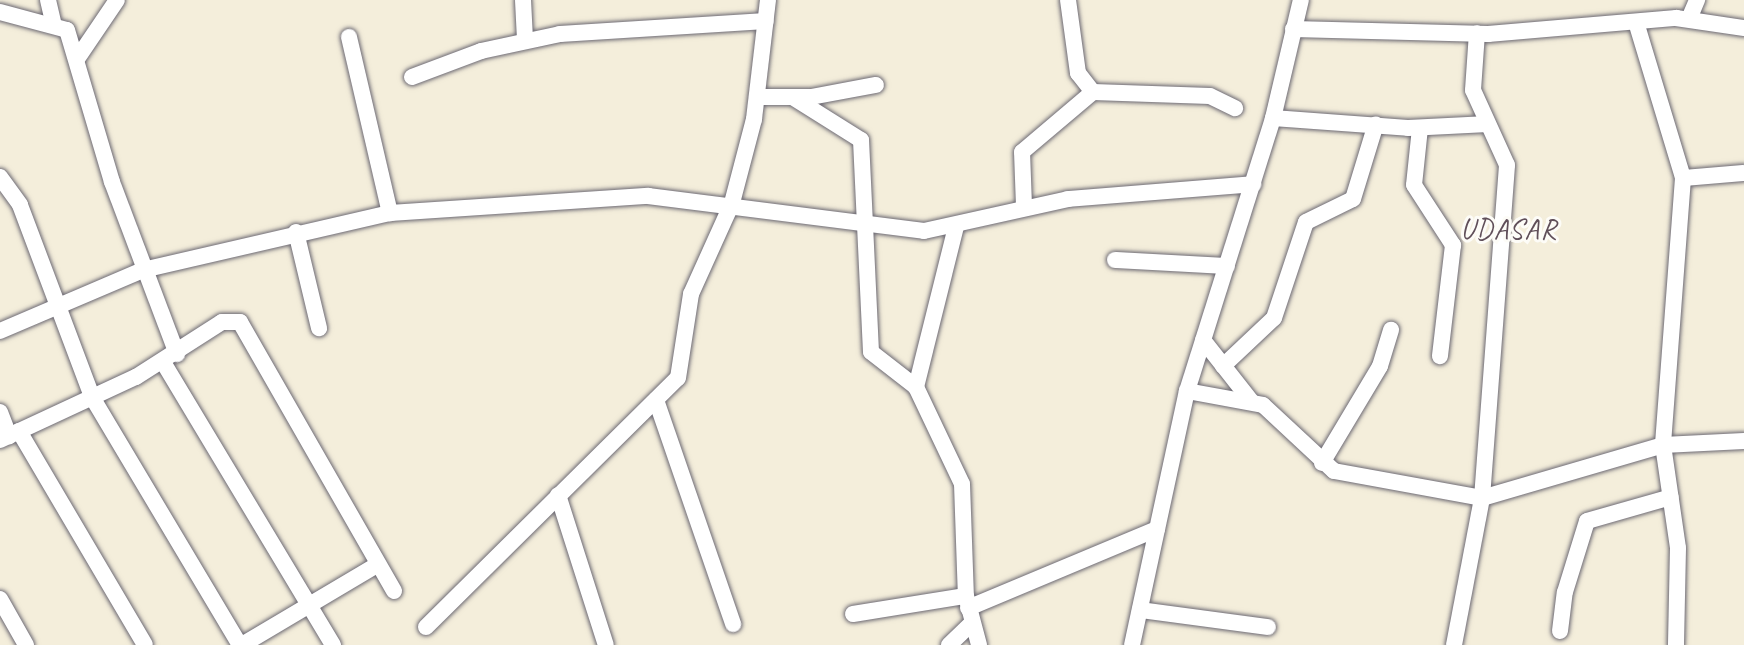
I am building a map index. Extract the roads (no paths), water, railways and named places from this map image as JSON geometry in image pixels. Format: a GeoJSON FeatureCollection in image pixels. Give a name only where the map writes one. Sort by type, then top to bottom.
{"type":"FeatureCollection","features":[{"type":"Feature","properties":{"kind":"street"},"geometry":{"type":"LineString","coordinates":[[48,0],[52,22]]}},
{"type":"Feature","properties":{"kind":"street"},"geometry":{"type":"LineString","coordinates":[[77,59],[117,0]]}},
{"type":"Feature","properties":{"kind":"street"},"geometry":{"type":"LineString","coordinates":[[523,0],[525,40]]}},
{"type":"Feature","properties":{"kind":"street"},"geometry":{"type":"LineString","coordinates":[[426,627],[656,400],[682,368],[691,294],[732,203],[758,97],[768,0]]}},
{"type":"Feature","properties":{"kind":"street"},"geometry":{"type":"LineString","coordinates":[[1068,0],[1078,73],[1093,92]]}},
{"type":"Feature","properties":{"kind":"street"},"geometry":{"type":"LineString","coordinates":[[1689,19],[1697,0]]}},
{"type":"Feature","properties":{"kind":"street"},"geometry":{"type":"LineString","coordinates":[[1132,645],[1187,391],[1273,118],[1293,29],[1295,4]]}},
{"type":"Feature","properties":{"kind":"street"},"geometry":{"type":"LineString","coordinates":[[0,12],[52,22],[67,30],[170,358],[333,645]]}},
{"type":"Feature","properties":{"kind":"street"},"geometry":{"type":"LineString","coordinates":[[1293,29],[1477,33],[1689,19],[1744,28]]}},
{"type":"Feature","properties":{"kind":"street"},"geometry":{"type":"LineString","coordinates":[[412,77],[525,40],[766,21]]}},
{"type":"Feature","properties":{"kind":"street"},"geometry":{"type":"LineString","coordinates":[[1636,22],[1684,178],[1663,445],[1680,581],[1676,645]]}},
{"type":"Feature","properties":{"kind":"street"},"geometry":{"type":"LineString","coordinates":[[1454,645],[1482,498],[1507,166],[1473,90],[1477,33]]}},
{"type":"Feature","properties":{"kind":"street"},"geometry":{"type":"LineString","coordinates":[[349,37],[390,213]]}},
{"type":"Feature","properties":{"kind":"street"},"geometry":{"type":"LineString","coordinates":[[758,97],[794,98],[876,85]]}},
{"type":"Feature","properties":{"kind":"street"},"geometry":{"type":"LineString","coordinates":[[1024,206],[1022,152],[1093,92],[1210,96],[1235,108]]}},
{"type":"Feature","properties":{"kind":"street"},"geometry":{"type":"LineString","coordinates":[[794,98],[861,141],[861,225],[871,352],[916,387],[962,484],[969,609],[979,645]]}},
{"type":"Feature","properties":{"kind":"street"},"geometry":{"type":"LineString","coordinates":[[1273,118],[1420,128],[1488,124]]}},
{"type":"Feature","properties":{"kind":"street"},"geometry":{"type":"LineString","coordinates":[[1223,366],[1273,318],[1306,222],[1353,200],[1376,124]]}},
{"type":"Feature","properties":{"kind":"street"},"geometry":{"type":"LineString","coordinates":[[1420,128],[1413,185],[1453,245],[1440,356]]}},
{"type":"Feature","properties":{"kind":"street"},"geometry":{"type":"LineString","coordinates":[[1684,178],[1744,173]]}},
{"type":"Feature","properties":{"kind":"street"},"geometry":{"type":"LineString","coordinates":[[0,177],[20,205],[92,397],[241,645],[377,565]]}},
{"type":"Feature","properties":{"kind":"street"},"geometry":{"type":"LineString","coordinates":[[0,331],[143,270],[296,232],[390,213],[595,198],[732,203],[861,225],[957,227],[1024,206],[1253,184]]}},
{"type":"Feature","properties":{"kind":"street"},"geometry":{"type":"LineString","coordinates":[[916,387],[957,227]]}},
{"type":"Feature","properties":{"kind":"street"},"geometry":{"type":"LineString","coordinates":[[296,232],[319,328]]}},
{"type":"Feature","properties":{"kind":"street"},"geometry":{"type":"LineString","coordinates":[[1115,260],[1227,266]]}},
{"type":"Feature","properties":{"kind":"street"},"geometry":{"type":"LineString","coordinates":[[9,436],[170,358],[222,322],[246,328],[394,591]]}},
{"type":"Feature","properties":{"kind":"street"},"geometry":{"type":"LineString","coordinates":[[1322,463],[1380,366],[1391,330]]}},
{"type":"Feature","properties":{"kind":"street"},"geometry":{"type":"LineString","coordinates":[[1203,340],[1251,401]]}},
{"type":"Feature","properties":{"kind":"street"},"geometry":{"type":"LineString","coordinates":[[1187,391],[1251,401],[1273,411],[1322,463],[1372,480],[1482,498],[1663,445],[1744,441]]}},
{"type":"Feature","properties":{"kind":"street"},"geometry":{"type":"LineString","coordinates":[[656,400],[733,624]]}},
{"type":"Feature","properties":{"kind":"street"},"geometry":{"type":"LineString","coordinates":[[0,412],[9,436],[145,645]]}},
{"type":"Feature","properties":{"kind":"street"},"geometry":{"type":"LineString","coordinates":[[558,495],[606,645]]}},
{"type":"Feature","properties":{"kind":"street"},"geometry":{"type":"LineString","coordinates":[[1560,631],[1564,592],[1587,522],[1671,497]]}},
{"type":"Feature","properties":{"kind":"street"},"geometry":{"type":"LineString","coordinates":[[853,614],[969,609],[1157,529]]}},
{"type":"Feature","properties":{"kind":"street"},"geometry":{"type":"LineString","coordinates":[[0,599],[26,645]]}},
{"type":"Feature","properties":{"kind":"street"},"geometry":{"type":"LineString","coordinates":[[949,645],[969,609]]}},
{"type":"Feature","properties":{"kind":"street"},"geometry":{"type":"LineString","coordinates":[[1140,610],[1268,627]]}},
{"type":"Feature","properties":{"kind":"district","name":"UDASAR"},"geometry":{"type":"Point","coordinates":[1509,229]}}]}
